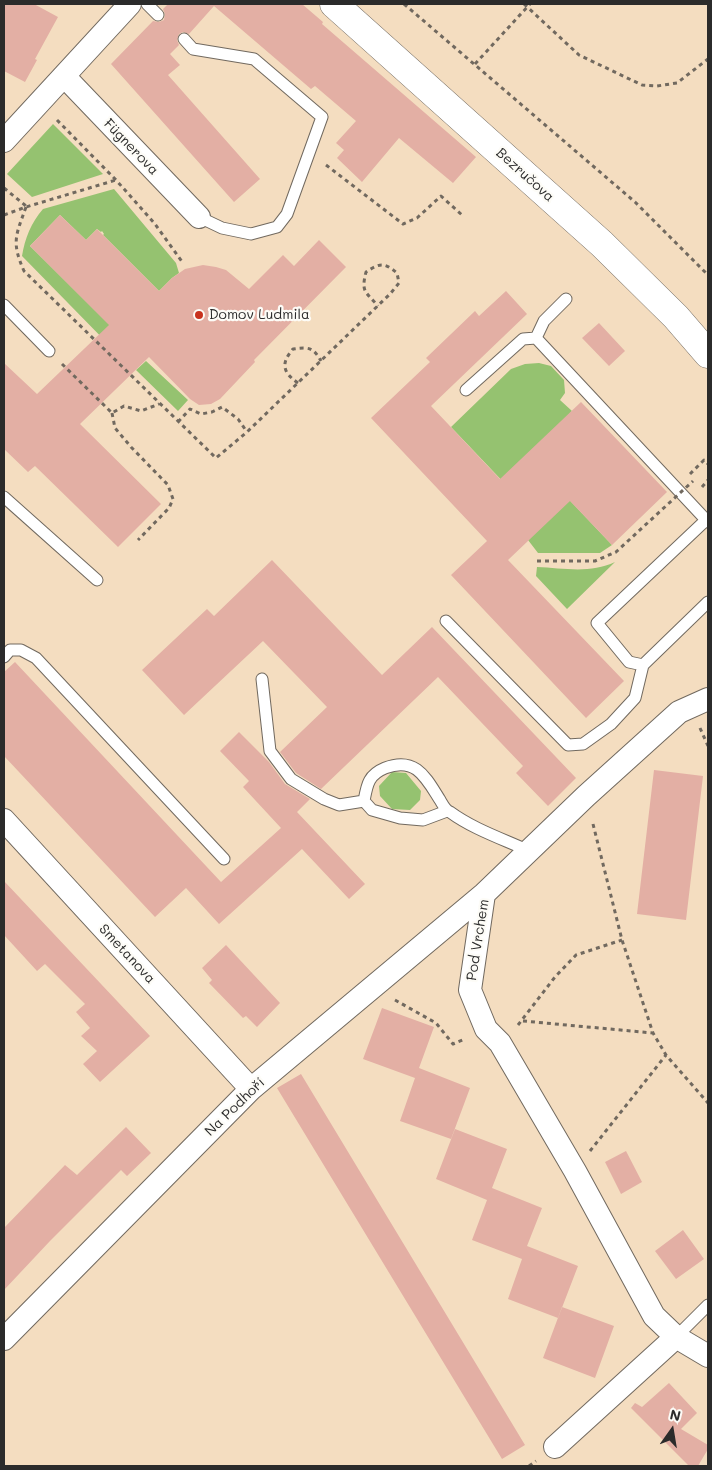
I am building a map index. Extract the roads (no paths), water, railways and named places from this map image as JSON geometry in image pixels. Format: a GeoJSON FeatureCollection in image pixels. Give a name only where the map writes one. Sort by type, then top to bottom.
{"type":"FeatureCollection","features":[{"type":"Feature","properties":{"kind":"street"},"geometry":{"type":"LineString","coordinates":[[4,141],[130,4]]}},
{"type":"Feature","properties":{"kind":"street","name":"Bezručova"},"geometry":{"type":"LineString","coordinates":[[334,4],[602,244],[676,317],[708,354]]}},
{"type":"Feature","properties":{"kind":"street","name":"Fügnerova"},"geometry":{"type":"LineString","coordinates":[[64,76],[199,217]]}},
{"type":"Feature","properties":{"kind":"street","name":"Pod Vrchem"},"geometry":{"type":"LineString","coordinates":[[708,699],[679,712],[586,796],[484,894],[470,990],[486,1030],[500,1043],[575,1170],[654,1316],[676,1337],[708,1356]]}},
{"type":"Feature","properties":{"kind":"street","name":"Smetanova"},"geometry":{"type":"LineString","coordinates":[[4,820],[251,1089]]}},
{"type":"Feature","properties":{"kind":"street","name":"Na Podhoří"},"geometry":{"type":"LineString","coordinates":[[4,1340],[251,1089],[484,894]]}},
{"type":"Feature","properties":{"kind":"street"},"geometry":{"type":"LineString","coordinates":[[555,1447],[676,1337]]}},
{"type":"Feature","properties":{"kind":"lane"},"geometry":{"type":"LineString","coordinates":[[147,4],[158,15]]}},
{"type":"Feature","properties":{"kind":"lane"},"geometry":{"type":"LineString","coordinates":[[184,39],[193,49],[254,59],[322,117],[287,214],[277,227],[251,234],[222,228],[199,217]]}},
{"type":"Feature","properties":{"kind":"lane"},"geometry":{"type":"LineString","coordinates":[[536,338],[544,321],[566,299]]}},
{"type":"Feature","properties":{"kind":"lane"},"geometry":{"type":"LineString","coordinates":[[5,308],[50,351]]}},
{"type":"Feature","properties":{"kind":"lane"},"geometry":{"type":"LineString","coordinates":[[466,390],[522,339],[536,338]]}},
{"type":"Feature","properties":{"kind":"lane"},"geometry":{"type":"LineString","coordinates":[[536,338],[707,521],[596,623],[629,662],[644,665]]}},
{"type":"Feature","properties":{"kind":"lane"},"geometry":{"type":"LineString","coordinates":[[4,497],[97,580]]}},
{"type":"Feature","properties":{"kind":"lane"},"geometry":{"type":"LineString","coordinates":[[446,622],[568,745],[583,744],[611,724],[635,698],[644,665],[708,602]]}},
{"type":"Feature","properties":{"kind":"lane"},"geometry":{"type":"LineString","coordinates":[[4,657],[10,650],[21,650],[36,658],[224,859]]}},
{"type":"Feature","properties":{"kind":"lane"},"geometry":{"type":"LineString","coordinates":[[262,679],[270,750],[291,779],[324,800],[338,805],[364,801]]}},
{"type":"Feature","properties":{"kind":"lane"},"geometry":{"type":"LineString","coordinates":[[364,801],[368,781],[381,770],[396,764],[416,767],[447,811],[466,822],[529,850]]}},
{"type":"Feature","properties":{"kind":"lane"},"geometry":{"type":"LineString","coordinates":[[364,801],[372,810],[400,818],[423,820],[447,811]]}},
{"type":"Feature","properties":{"kind":"lane"},"geometry":{"type":"LineString","coordinates":[[676,1337],[708,1304]]}},
{"type":"Feature","properties":{"kind":"place","name":"Domov Ludmila"},"geometry":{"type":"Point","coordinates":[199,315]}}]}
